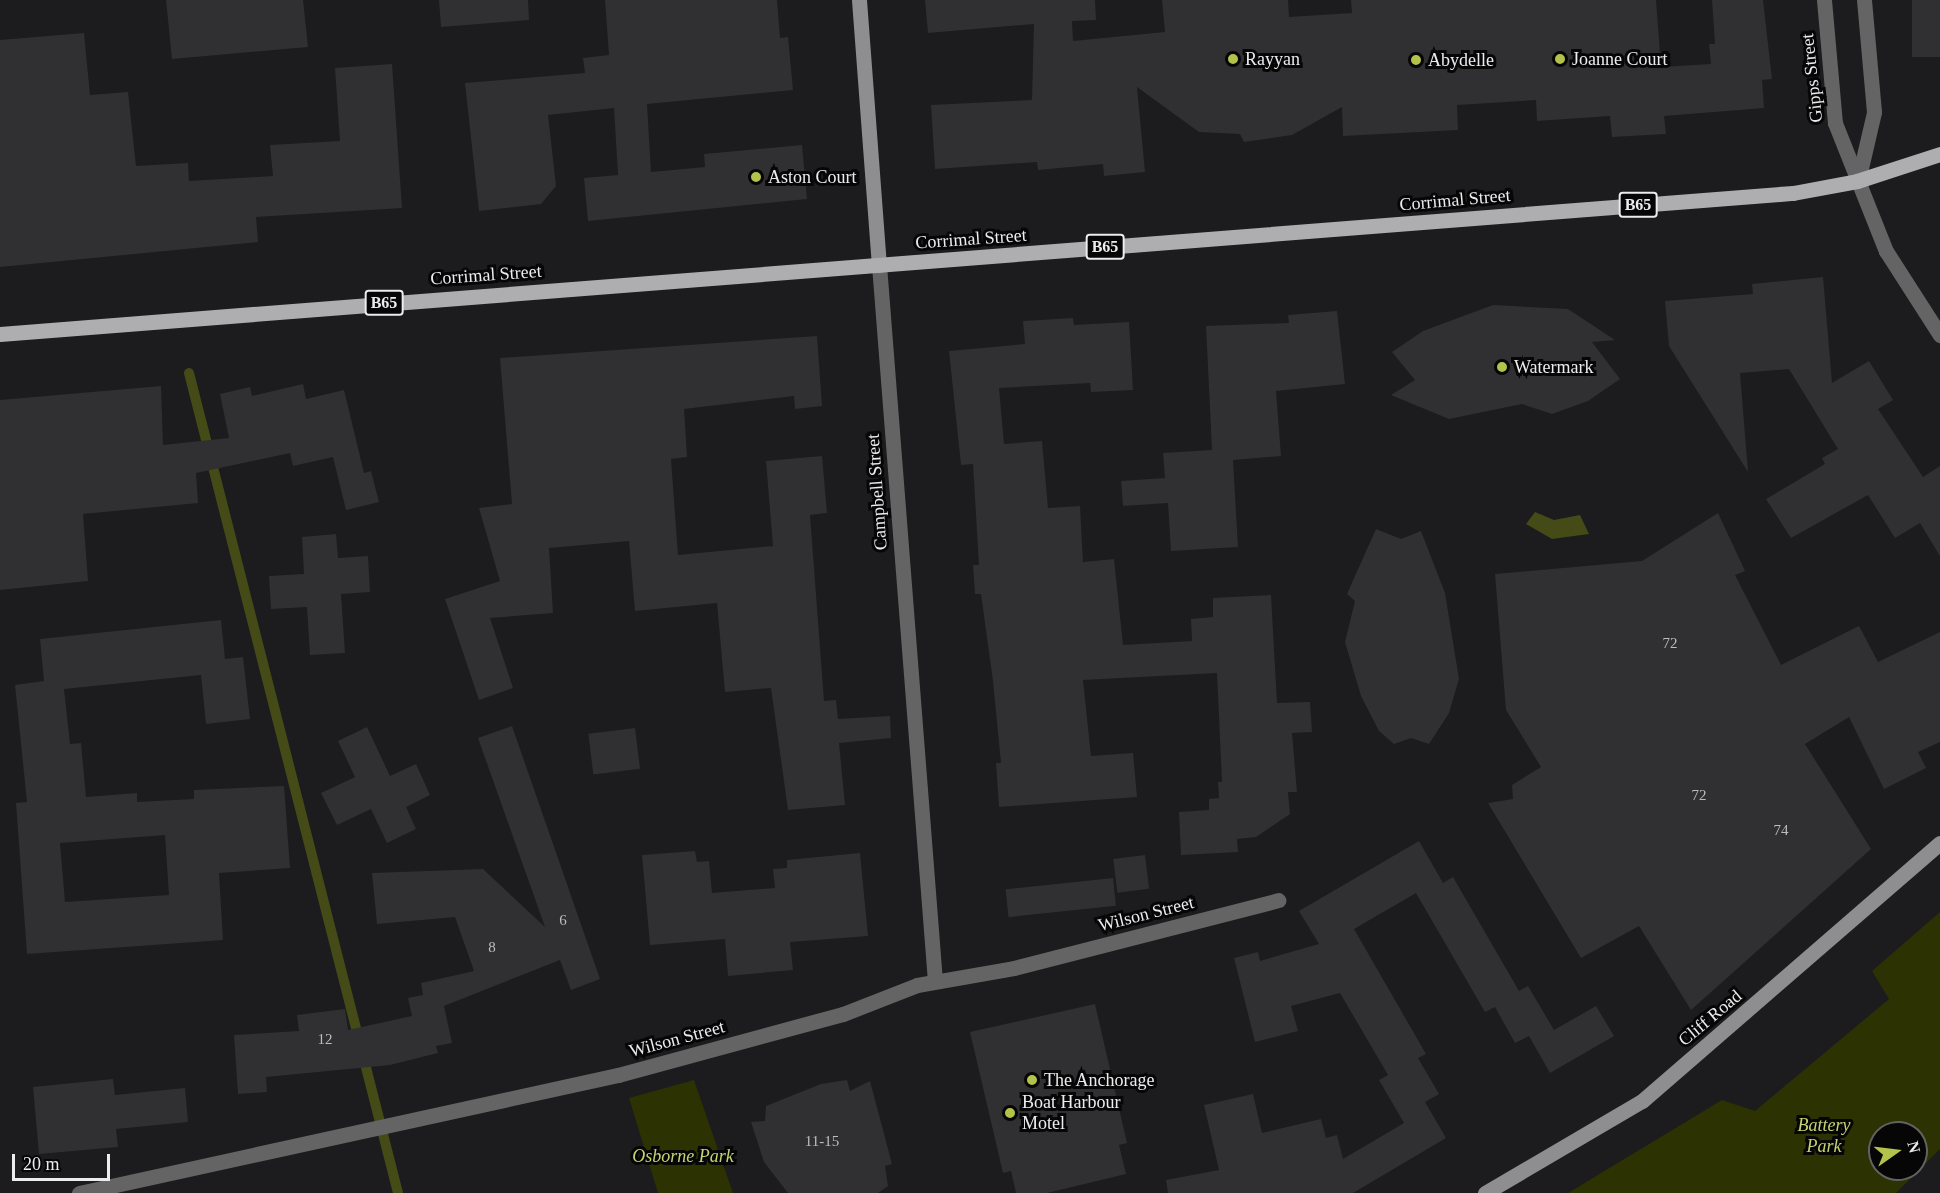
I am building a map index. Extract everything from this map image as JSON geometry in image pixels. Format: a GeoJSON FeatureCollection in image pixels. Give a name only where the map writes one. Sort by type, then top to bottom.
{"type":"FeatureCollection","features":[{"type":"Feature","properties":{"kind":"main road","name":"Campbell Street"},"geometry":{"type":"LineString","coordinates":[[858,0],[879,265]]}},
{"type":"Feature","properties":{"kind":"main road","name":"Corrimal Street"},"geometry":{"type":"LineString","coordinates":[[0,334],[1781,194],[1857,181],[1940,154]]}},
{"type":"Feature","properties":{"kind":"main road","name":"Cliff Road"},"geometry":{"type":"LineString","coordinates":[[1485,1193],[1642,1101],[1940,843]]}},
{"type":"Feature","properties":{"kind":"street","name":"Gipps Street"},"geometry":{"type":"LineString","coordinates":[[1824,0],[1835,123],[1886,251],[1940,335]]}},
{"type":"Feature","properties":{"kind":"street"},"geometry":{"type":"LineString","coordinates":[[1857,181],[1874,112],[1864,0]]}},
{"type":"Feature","properties":{"kind":"street","name":"Campbell Street"},"geometry":{"type":"LineString","coordinates":[[879,265],[935,981]]}},
{"type":"Feature","properties":{"kind":"street","name":"Wilson Street"},"geometry":{"type":"LineString","coordinates":[[80,1193],[618,1075],[843,1014],[895,991],[935,981],[1014,968],[1278,900]]}},
{"type":"Feature","properties":{"kind":"green space","name":"Battery Park"},"geometry":{"type":"Polygon","coordinates":[[[1940,912],[1940,1149],[1928,1161],[1928,1121],[1868,1121],[1868,1181],[1908,1181],[1896,1193],[1568,1193],[1722,1100],[1755,1111],[1889,999],[1872,971],[1940,912]]]}},
{"type":"Feature","properties":{"kind":"green space","name":"Osborne Park"},"geometry":{"type":"Polygon","coordinates":[[[694,1080],[733,1193],[658,1193],[629,1098],[694,1080]]]}},
{"type":"Feature","properties":{"kind":"shaded area"},"geometry":{"type":"Polygon","coordinates":[[[1535,512],[1554,520],[1580,515],[1589,534],[1552,539],[1526,524],[1535,512]]]}},
{"type":"Feature","properties":{"kind":"building"},"geometry":{"type":"Polygon","coordinates":[[[166,0],[303,0],[308,47],[172,59],[166,0]]]}},
{"type":"Feature","properties":{"kind":"building"},"geometry":{"type":"Polygon","coordinates":[[[439,0],[528,0],[529,20],[441,27],[439,0]]]}},
{"type":"Feature","properties":{"kind":"building"},"geometry":{"type":"Polygon","coordinates":[[[605,0],[777,0],[780,38],[788,37],[793,90],[647,104],[651,172],[705,167],[704,154],[802,145],[807,199],[588,221],[584,178],[618,175],[614,108],[548,115],[556,186],[541,204],[479,211],[465,83],[585,73],[583,58],[609,55],[605,0]]]}},
{"type":"Feature","properties":{"kind":"building"},"geometry":{"type":"Polygon","coordinates":[[[925,0],[1095,0],[1096,20],[1072,21],[1073,41],[1165,32],[1162,0],[1288,0],[1289,17],[1352,13],[1351,0],[1656,0],[1661,67],[1711,64],[1709,44],[1715,44],[1712,0],[1763,0],[1772,79],[1762,80],[1764,108],[1664,116],[1666,134],[1612,137],[1610,116],[1537,121],[1536,100],[1457,105],[1458,130],[1343,136],[1342,107],[1292,135],[1244,142],[1240,134],[1199,132],[1137,87],[1145,172],[1104,176],[1103,164],[1038,170],[1037,162],[935,169],[931,105],[1032,100],[1034,24],[928,33],[925,0]]]}},
{"type":"Feature","properties":{"kind":"building"},"geometry":{"type":"Polygon","coordinates":[[[1912,0],[1940,0],[1940,57],[1912,57],[1912,0]]]}},
{"type":"Feature","properties":{"kind":"building"},"geometry":{"type":"Polygon","coordinates":[[[84,33],[90,95],[128,92],[136,166],[188,163],[189,181],[273,176],[270,145],[340,141],[335,68],[392,64],[402,208],[256,217],[258,242],[0,267],[0,40],[84,33]]]}},
{"type":"Feature","properties":{"kind":"building"},"geometry":{"type":"Polygon","coordinates":[[[1823,277],[1832,383],[1869,361],[1893,400],[1878,409],[1923,477],[1940,466],[1940,556],[1920,523],[1895,538],[1868,495],[1791,538],[1766,499],[1825,464],[1822,458],[1838,449],[1789,369],[1740,373],[1748,472],[1669,346],[1665,301],[1753,294],[1752,284],[1823,277]]]}},
{"type":"Feature","properties":{"kind":"building","name":"Watermark"},"geometry":{"type":"Polygon","coordinates":[[[1493,305],[1568,309],[1615,340],[1592,342],[1620,379],[1588,401],[1552,414],[1522,404],[1449,419],[1391,395],[1415,380],[1392,352],[1423,331],[1493,305]]]}},
{"type":"Feature","properties":{"kind":"building"},"geometry":{"type":"Polygon","coordinates":[[[1337,311],[1345,384],[1276,391],[1281,456],[1233,460],[1238,547],[1171,551],[1168,503],[1123,506],[1121,481],[1165,478],[1163,453],[1212,450],[1206,326],[1289,323],[1288,315],[1337,311]]]}},
{"type":"Feature","properties":{"kind":"building"},"geometry":{"type":"Polygon","coordinates":[[[1073,318],[1074,325],[1129,322],[1133,390],[1091,392],[1090,383],[999,388],[1004,444],[1042,441],[1048,508],[1080,506],[1083,562],[1114,559],[1123,645],[1192,641],[1191,619],[1213,617],[1213,598],[1271,595],[1277,703],[1310,702],[1312,732],[1292,733],[1297,792],[1288,792],[1290,814],[1256,837],[1237,839],[1238,852],[1181,855],[1179,812],[1209,810],[1209,799],[1219,798],[1218,782],[1222,782],[1217,673],[1083,680],[1091,756],[1133,753],[1137,797],[999,807],[996,763],[1001,763],[993,681],[981,594],[975,594],[973,565],[979,565],[973,464],[961,465],[949,351],[1025,344],[1023,321],[1073,318]]]}},
{"type":"Feature","properties":{"kind":"building"},"geometry":{"type":"Polygon","coordinates":[[[817,336],[822,406],[795,409],[794,396],[684,409],[687,457],[671,459],[678,555],[773,546],[766,461],[822,456],[827,513],[810,515],[824,701],[836,700],[838,719],[890,716],[891,738],[839,743],[845,805],[788,810],[771,688],[725,692],[717,603],[635,611],[629,541],[549,548],[553,613],[490,618],[513,688],[479,700],[445,599],[500,581],[479,508],[512,504],[500,358],[817,336]]]}},
{"type":"Feature","properties":{"kind":"building"},"geometry":{"type":"Polygon","coordinates":[[[303,384],[306,399],[344,390],[364,473],[371,471],[379,502],[346,510],[333,457],[293,466],[290,453],[196,473],[198,503],[83,514],[88,581],[0,590],[0,400],[161,386],[163,445],[229,438],[220,394],[250,387],[252,396],[303,384]]]}},
{"type":"Feature","properties":{"kind":"building"},"geometry":{"type":"Polygon","coordinates":[[[1718,513],[1745,571],[1735,575],[1781,665],[1859,626],[1878,662],[1940,632],[1940,742],[1918,752],[1926,768],[1884,789],[1849,717],[1805,744],[1871,849],[1691,1010],[1639,926],[1581,958],[1488,803],[1513,799],[1512,785],[1541,767],[1506,710],[1495,574],[1642,561],[1718,513]]]}},
{"type":"Feature","properties":{"kind":"building"},"geometry":{"type":"Polygon","coordinates":[[[1376,529],[1401,539],[1421,531],[1445,593],[1459,679],[1449,713],[1429,744],[1411,738],[1394,744],[1379,731],[1361,696],[1345,642],[1355,601],[1347,594],[1376,529]]]}},
{"type":"Feature","properties":{"kind":"building"},"geometry":{"type":"Polygon","coordinates":[[[336,534],[338,558],[368,556],[370,592],[341,594],[345,653],[310,655],[307,607],[271,609],[269,576],[304,574],[302,537],[336,534]]]}},
{"type":"Feature","properties":{"kind":"building"},"geometry":{"type":"Polygon","coordinates":[[[221,620],[225,659],[243,657],[250,719],[206,724],[201,675],[64,689],[70,744],[81,743],[86,797],[137,793],[137,802],[194,799],[194,790],[284,786],[290,868],[219,873],[223,940],[27,954],[16,803],[27,802],[15,685],[44,681],[40,639],[221,620]],[[165,835],[60,843],[65,902],[169,895],[165,835]]]}},
{"type":"Feature","properties":{"kind":"building"},"geometry":{"type":"Polygon","coordinates":[[[512,726],[600,979],[571,990],[560,960],[444,1006],[452,1043],[436,1046],[438,1053],[390,1065],[266,1077],[267,1092],[238,1094],[234,1035],[299,1031],[297,1015],[345,1009],[348,1030],[412,1016],[408,998],[423,995],[421,983],[474,971],[455,917],[377,924],[372,873],[483,869],[545,927],[478,738],[512,726]]]}},
{"type":"Feature","properties":{"kind":"building"},"geometry":{"type":"Polygon","coordinates":[[[367,727],[390,776],[416,764],[430,795],[406,807],[416,829],[387,843],[371,809],[337,825],[321,793],[355,777],[338,741],[367,727]]]}},
{"type":"Feature","properties":{"kind":"building"},"geometry":{"type":"Polygon","coordinates":[[[635,728],[640,769],[593,774],[588,734],[635,728]]]}},
{"type":"Feature","properties":{"kind":"building"},"geometry":{"type":"Polygon","coordinates":[[[1419,841],[1443,883],[1453,877],[1519,991],[1528,986],[1554,1030],[1596,1006],[1614,1036],[1550,1073],[1529,1036],[1515,1043],[1495,1007],[1485,1012],[1416,893],[1354,929],[1426,1054],[1418,1058],[1439,1094],[1425,1102],[1446,1138],[1353,1193],[1168,1193],[1166,1180],[1219,1170],[1204,1105],[1253,1094],[1262,1133],[1321,1119],[1326,1138],[1337,1135],[1343,1159],[1404,1123],[1379,1080],[1388,1075],[1340,993],[1291,1006],[1298,1031],[1255,1042],[1234,958],[1258,952],[1260,961],[1319,944],[1299,911],[1419,841]]]}},
{"type":"Feature","properties":{"kind":"building"},"geometry":{"type":"Polygon","coordinates":[[[695,851],[697,862],[709,861],[712,893],[775,888],[773,869],[787,868],[787,860],[860,853],[868,936],[790,942],[793,970],[728,976],[725,939],[650,945],[642,855],[695,851]]]}},
{"type":"Feature","properties":{"kind":"building"},"geometry":{"type":"Polygon","coordinates":[[[1145,855],[1149,889],[1117,893],[1113,859],[1145,855]]]}},
{"type":"Feature","properties":{"kind":"building"},"geometry":{"type":"Polygon","coordinates":[[[1113,878],[1116,906],[1009,917],[1006,889],[1113,878]]]}},
{"type":"Feature","properties":{"kind":"building","name":"Boat Harbour Motel"},"geometry":{"type":"Polygon","coordinates":[[[1095,1004],[1127,1143],[1119,1145],[1126,1174],[1047,1193],[1016,1193],[1011,1171],[1003,1173],[970,1032],[1095,1004]]]}},
{"type":"Feature","properties":{"kind":"building"},"geometry":{"type":"Polygon","coordinates":[[[113,1079],[115,1095],[185,1088],[188,1122],[116,1129],[118,1147],[39,1154],[33,1087],[113,1079]]]}},
{"type":"Feature","properties":{"kind":"building"},"geometry":{"type":"Polygon","coordinates":[[[847,1080],[850,1091],[870,1081],[892,1164],[885,1166],[888,1186],[878,1193],[788,1193],[764,1162],[751,1122],[765,1121],[766,1106],[821,1084],[847,1080]]]}},
{"type":"Feature","properties":{"kind":"waterway"},"geometry":{"type":"LineString","coordinates":[[189,373],[398,1193]]}},
{"type":"Feature","properties":{"kind":"place","name":"Rayyan"},"geometry":{"type":"Point","coordinates":[1233,59]}},
{"type":"Feature","properties":{"kind":"place","name":"Joanne Court"},"geometry":{"type":"Point","coordinates":[1560,59]}},
{"type":"Feature","properties":{"kind":"place","name":"Abydelle"},"geometry":{"type":"Point","coordinates":[1416,60]}},
{"type":"Feature","properties":{"kind":"place","name":"Aston Court"},"geometry":{"type":"Point","coordinates":[756,177]}},
{"type":"Feature","properties":{"kind":"place","name":"Watermark"},"geometry":{"type":"Point","coordinates":[1502,367]}},
{"type":"Feature","properties":{"kind":"place","name":"The Anchorage"},"geometry":{"type":"Point","coordinates":[1032,1080]}},
{"type":"Feature","properties":{"kind":"place","name":"Boat Harbour Motel"},"geometry":{"type":"Point","coordinates":[1010,1113]}}]}
